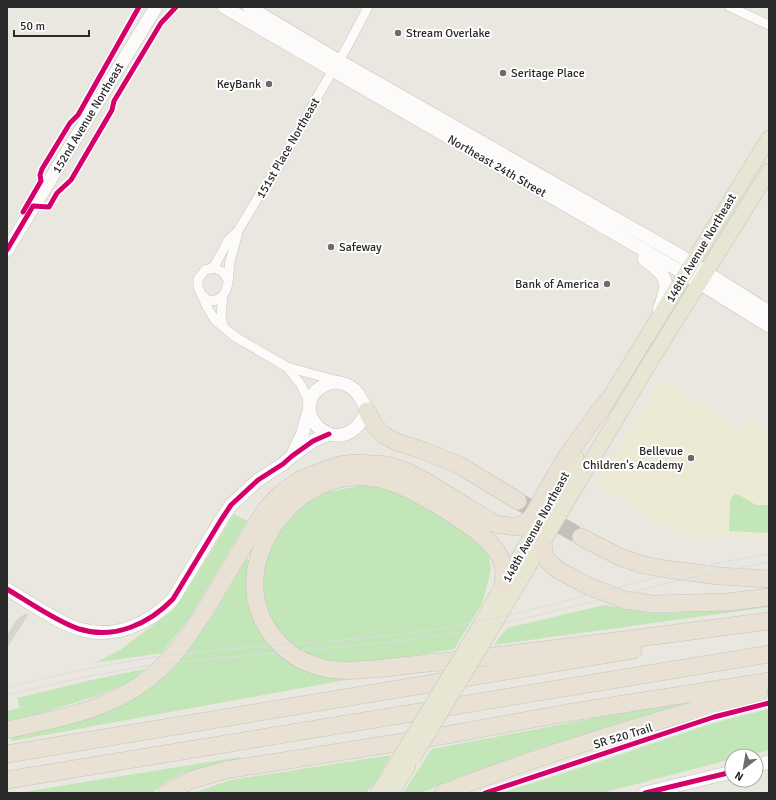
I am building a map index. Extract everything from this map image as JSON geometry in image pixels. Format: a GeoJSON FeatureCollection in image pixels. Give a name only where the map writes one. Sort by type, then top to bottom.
{"type":"FeatureCollection","features":[{"type":"Feature","properties":{"kind":"highway"},"geometry":{"type":"LineString","coordinates":[[7,730],[81,712],[109,703],[135,689],[154,674],[177,652],[196,626],[266,509],[280,494],[301,479],[339,465],[370,463],[387,465],[406,471],[427,482],[495,524],[516,527],[531,518],[566,457],[606,402]]}},
{"type":"Feature","properties":{"kind":"highway"},"geometry":{"type":"LineString","coordinates":[[367,411],[375,426],[391,439],[459,465],[518,501]]}},
{"type":"Feature","properties":{"kind":"highway"},"geometry":{"type":"LineString","coordinates":[[503,586],[504,569],[498,552],[488,541],[471,527],[404,487],[373,478],[355,477],[333,481],[301,496],[290,505],[275,525],[263,547],[258,562],[255,579],[256,597],[260,617],[275,640],[297,658],[317,667],[329,669],[360,670],[426,664],[769,621]]}},
{"type":"Feature","properties":{"kind":"highway"},"geometry":{"type":"LineString","coordinates":[[581,537],[620,557],[643,565],[719,576],[769,579]]}},
{"type":"Feature","properties":{"kind":"highway"},"geometry":{"type":"LineString","coordinates":[[544,543],[544,553],[548,561],[558,570],[590,588],[625,600],[652,604],[727,602],[769,597]]}},
{"type":"Feature","properties":{"kind":"highway"},"geometry":{"type":"LineString","coordinates":[[7,754],[769,627]]}},
{"type":"Feature","properties":{"kind":"highway"},"geometry":{"type":"LineString","coordinates":[[7,780],[769,654]]}},
{"type":"Feature","properties":{"kind":"highway"},"geometry":{"type":"LineString","coordinates":[[167,793],[191,780],[226,770],[769,681]]}},
{"type":"Feature","properties":{"kind":"highway"},"geometry":{"type":"LineString","coordinates":[[443,793],[484,777],[586,742],[769,689]]}},
{"type":"Feature","properties":{"kind":"main road","name":"152nd Avenue Northeast"},"geometry":{"type":"LineString","coordinates":[[7,250],[156,7]]}},
{"type":"Feature","properties":{"kind":"main road","name":"Northeast 24th Street"},"geometry":{"type":"LineString","coordinates":[[224,7],[460,130],[688,269],[769,312]]}},
{"type":"Feature","properties":{"kind":"main road","name":"Northeast 24th Street"},"geometry":{"type":"LineString","coordinates":[[249,7],[448,138],[605,228],[688,269]]}},
{"type":"Feature","properties":{"kind":"main road"},"geometry":{"type":"LineString","coordinates":[[448,138],[460,130]]}},
{"type":"Feature","properties":{"kind":"main road","name":"148th Avenue Northeast"},"geometry":{"type":"LineString","coordinates":[[483,631],[503,586],[606,402],[769,138]]}},
{"type":"Feature","properties":{"kind":"main road","name":"148th Avenue Northeast"},"geometry":{"type":"LineString","coordinates":[[392,793],[407,758],[483,631],[544,543],[702,277],[769,171]]}},
{"type":"Feature","properties":{"kind":"main road"},"geometry":{"type":"LineString","coordinates":[[605,228],[658,269],[665,279],[667,287],[654,324]]}},
{"type":"Feature","properties":{"kind":"main road","name":"Northeast 24th Street"},"geometry":{"type":"LineString","coordinates":[[702,277],[765,321]]}},
{"type":"Feature","properties":{"kind":"main road"},"geometry":{"type":"LineString","coordinates":[[292,456],[302,435],[312,396],[321,387],[333,382],[341,382],[350,385],[356,391],[367,411],[359,423],[346,434],[338,435],[329,434],[316,426],[311,419],[310,408]]}},
{"type":"Feature","properties":{"kind":"main road"},"geometry":{"type":"LineString","coordinates":[[7,589],[54,617],[78,629],[93,632],[107,632],[123,630],[136,625],[157,613],[173,599],[220,520],[231,505],[258,480],[283,464],[312,441],[329,434]]}},
{"type":"Feature","properties":{"kind":"main road","name":"148th Avenue Northeast"},"geometry":{"type":"LineString","coordinates":[[378,793],[407,758]]}},
{"type":"Feature","properties":{"kind":"main road"},"geometry":{"type":"LineString","coordinates":[[645,793],[724,774]]}},
{"type":"Feature","properties":{"kind":"street","name":"151st Place Northeast"},"geometry":{"type":"LineString","coordinates":[[228,280],[230,264],[238,231],[266,184],[278,168],[368,7]]}},
{"type":"Feature","properties":{"kind":"street"},"geometry":{"type":"LineString","coordinates":[[730,7],[769,25]]}},
{"type":"Feature","properties":{"kind":"street","name":"151st Place Northeast"},"geometry":{"type":"LineString","coordinates":[[210,269],[215,265],[229,239],[238,231]]}},
{"type":"Feature","properties":{"kind":"street"},"geometry":{"type":"LineString","coordinates":[[202,295],[209,301],[213,302],[223,296],[227,290],[228,280],[219,269],[205,270],[198,278],[198,287],[202,295],[215,320],[223,326],[226,331],[287,367],[341,382]]}},
{"type":"Feature","properties":{"kind":"street"},"geometry":{"type":"LineString","coordinates":[[223,296],[223,326]]}},
{"type":"Feature","properties":{"kind":"street"},"geometry":{"type":"LineString","coordinates":[[287,367],[301,385],[310,408]]}},
{"type":"Feature","properties":{"kind":"shaded area","name":"Bellevue Children's Academy"},"geometry":{"type":"Polygon","coordinates":[[[660,379],[740,430],[747,418],[769,431],[769,541],[678,534],[597,485],[660,379]]]}},
{"type":"Feature","properties":{"kind":"shaded area"},"geometry":{"type":"Polygon","coordinates":[[[25,614],[28,615],[7,648],[7,635],[18,618],[25,614]]]}},
{"type":"Feature","properties":{"kind":"green space"},"geometry":{"type":"Polygon","coordinates":[[[364,485],[391,490],[439,515],[469,535],[488,553],[491,570],[482,604],[454,649],[378,662],[332,662],[310,657],[290,646],[270,622],[262,594],[262,569],[281,526],[297,508],[328,492],[364,485]]]}},
{"type":"Feature","properties":{"kind":"green space"},"geometry":{"type":"Polygon","coordinates":[[[734,494],[739,495],[756,505],[769,505],[769,533],[729,531],[730,500],[734,494]]]}},
{"type":"Feature","properties":{"kind":"green space"},"geometry":{"type":"Polygon","coordinates":[[[234,514],[247,521],[190,617],[162,653],[95,663],[120,650],[172,611],[186,592],[234,514]]]}},
{"type":"Feature","properties":{"kind":"green space"},"geometry":{"type":"Polygon","coordinates":[[[247,558],[250,561],[247,589],[249,607],[256,627],[267,643],[281,657],[311,672],[351,679],[12,741],[11,738],[77,722],[122,705],[173,669],[214,614],[247,558]]]}},
{"type":"Feature","properties":{"kind":"green space"},"geometry":{"type":"Polygon","coordinates":[[[769,600],[769,607],[494,645],[507,628],[605,605],[649,613],[679,613],[769,600]]]}},
{"type":"Feature","properties":{"kind":"green space"},"geometry":{"type":"Polygon","coordinates":[[[145,669],[128,683],[100,695],[42,713],[7,721],[7,711],[20,708],[17,698],[145,669]]]}},
{"type":"Feature","properties":{"kind":"green space"},"geometry":{"type":"Polygon","coordinates":[[[737,691],[734,695],[539,748],[420,793],[403,793],[432,749],[737,691]]]}},
{"type":"Feature","properties":{"kind":"green space"},"geometry":{"type":"Polygon","coordinates":[[[769,709],[769,750],[764,751],[764,748],[724,748],[724,761],[602,793],[501,793],[583,767],[717,722],[769,709]]]}},
{"type":"Feature","properties":{"kind":"green space"},"geometry":{"type":"Polygon","coordinates":[[[391,755],[374,785],[365,793],[192,793],[231,780],[391,755]]]}},
{"type":"Feature","properties":{"kind":"green space"},"geometry":{"type":"Polygon","coordinates":[[[240,757],[239,760],[183,773],[166,782],[152,793],[17,793],[240,757]]]}},
{"type":"Feature","properties":{"kind":"tunnel"},"geometry":{"type":"LineString","coordinates":[[518,501],[581,537]]}},
{"type":"Feature","properties":{"kind":"tram line"},"geometry":{"type":"LineString","coordinates":[[7,688],[85,669],[163,656],[404,634],[439,629],[522,612],[686,570],[769,554]]}},
{"type":"Feature","properties":{"kind":"tram line"},"geometry":{"type":"LineString","coordinates":[[7,695],[85,677],[157,664],[391,642],[459,633],[689,578],[769,562]]}},
{"type":"Feature","properties":{"kind":"cycle path"},"geometry":{"type":"LineString","coordinates":[[23,212],[41,181],[40,175],[42,169],[70,123],[78,115],[139,7]]}},
{"type":"Feature","properties":{"kind":"cycle path"},"geometry":{"type":"LineString","coordinates":[[7,250],[33,206],[49,207],[57,193],[71,180],[112,110],[114,101],[161,23],[176,7]]}},
{"type":"Feature","properties":{"kind":"cycle path"},"geometry":{"type":"LineString","coordinates":[[7,589],[52,616],[70,626],[79,629],[92,632],[105,632],[130,628],[153,616],[173,599],[231,505],[258,480],[283,464],[313,441],[329,434]]}},
{"type":"Feature","properties":{"kind":"cycle path","name":"SR 520 Trail"},"geometry":{"type":"LineString","coordinates":[[485,793],[714,717],[769,703]]}},
{"type":"Feature","properties":{"kind":"cycle path"},"geometry":{"type":"LineString","coordinates":[[645,793],[724,774]]}},
{"type":"Feature","properties":{"kind":"place","name":"Stream Overlake"},"geometry":{"type":"Point","coordinates":[398,33]}},
{"type":"Feature","properties":{"kind":"place","name":"Seritage Place"},"geometry":{"type":"Point","coordinates":[503,73]}},
{"type":"Feature","properties":{"kind":"place","name":"KeyBank"},"geometry":{"type":"Point","coordinates":[269,84]}},
{"type":"Feature","properties":{"kind":"place","name":"Safeway"},"geometry":{"type":"Point","coordinates":[331,247]}},
{"type":"Feature","properties":{"kind":"place","name":"Bank of America"},"geometry":{"type":"Point","coordinates":[607,284]}},
{"type":"Feature","properties":{"kind":"place","name":"Bellevue Children's Academy"},"geometry":{"type":"Point","coordinates":[691,458]}}]}
